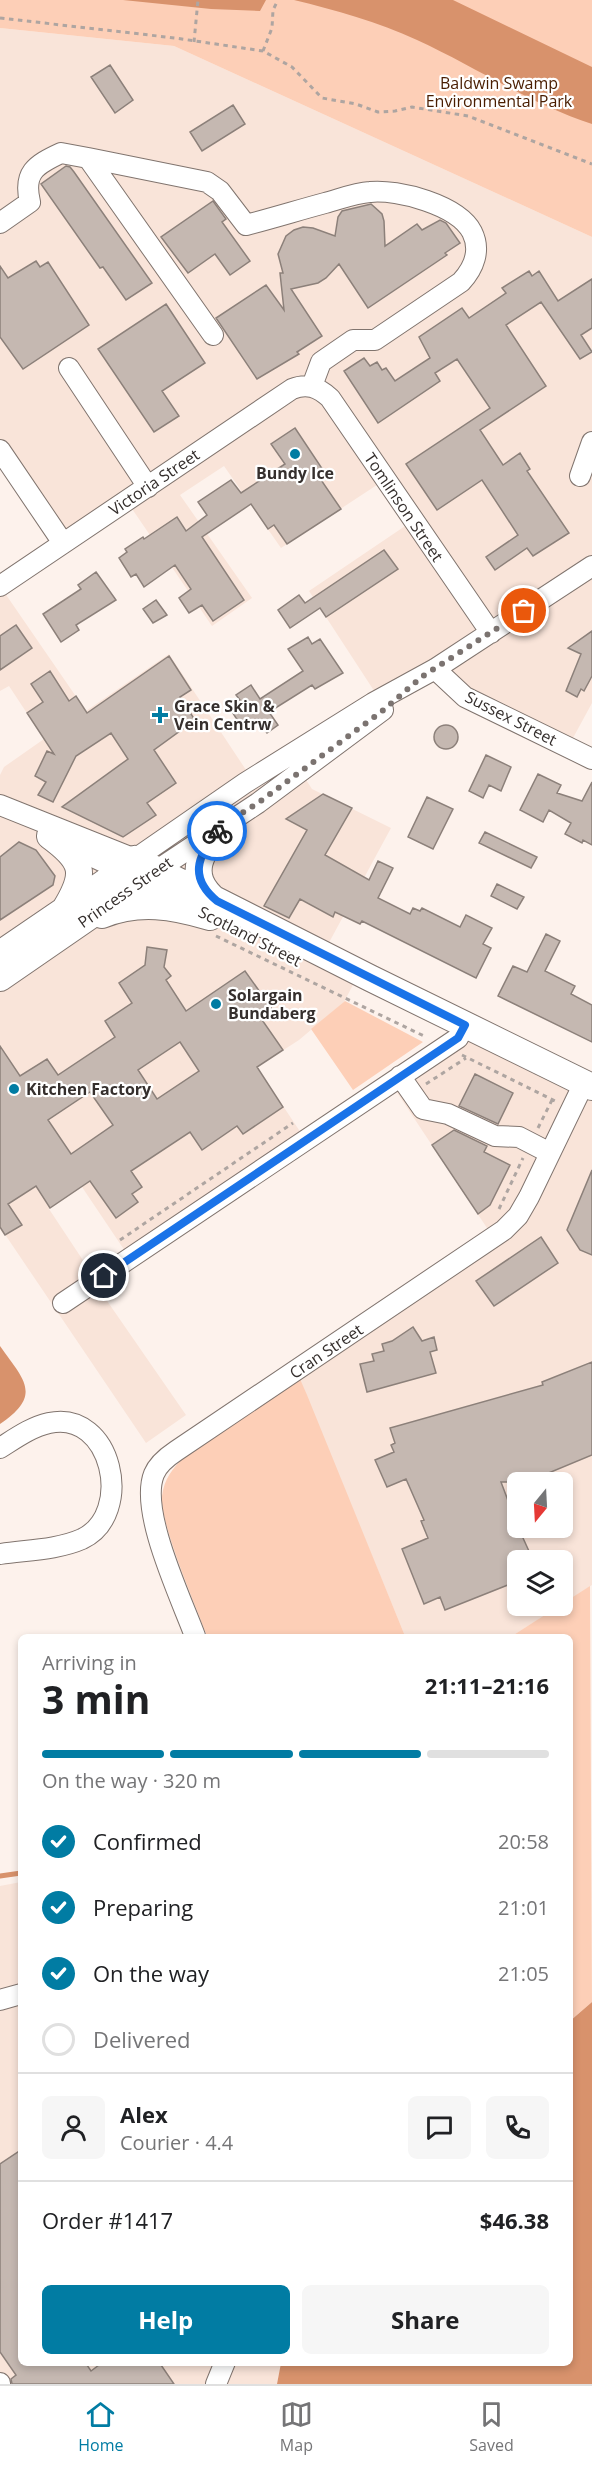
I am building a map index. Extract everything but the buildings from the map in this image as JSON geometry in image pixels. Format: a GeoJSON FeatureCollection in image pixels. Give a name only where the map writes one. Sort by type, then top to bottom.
{"type":"FeatureCollection","features":[{"type":"Feature","properties":{"kind":"main road"},"geometry":{"type":"LineString","coordinates":[[212,917],[198,872],[204,850],[223,825]]}},
{"type":"Feature","properties":{"kind":"main road"},"geometry":{"type":"LineString","coordinates":[[50,836],[75,857],[79,872],[71,918],[145,905],[170,906],[212,917]]}},
{"type":"Feature","properties":{"kind":"main road","name":"Scotland Street"},"geometry":{"type":"LineString","coordinates":[[138,870],[212,917],[458,1042],[584,1096]]}},
{"type":"Feature","properties":{"kind":"main road","name":"Princess Street"},"geometry":{"type":"LineString","coordinates":[[0,978],[71,918],[138,870]]}},
{"type":"Feature","properties":{"kind":"main road","name":"Princess Street"},"geometry":{"type":"LineString","coordinates":[[2,948],[71,918]]}},
{"type":"Feature","properties":{"kind":"street"},"geometry":{"type":"LineString","coordinates":[[0,223],[30,202],[26,187],[33,171],[61,153],[207,182],[220,191],[246,225],[372,191],[429,201],[449,209],[467,224],[476,245],[475,261],[467,276],[375,340],[353,340],[321,362],[312,386]]}},
{"type":"Feature","properties":{"kind":"street"},"geometry":{"type":"LineString","coordinates":[[88,158],[213,335]]}},
{"type":"Feature","properties":{"kind":"street"},"geometry":{"type":"LineString","coordinates":[[69,368],[148,487]]}},
{"type":"Feature","properties":{"kind":"street","name":"Victoria Street"},"geometry":{"type":"LineString","coordinates":[[0,586],[292,389],[305,385],[312,386]]}},
{"type":"Feature","properties":{"kind":"street","name":"Tomlinson Street"},"geometry":{"type":"LineString","coordinates":[[312,386],[330,398],[491,633]]}},
{"type":"Feature","properties":{"kind":"street"},"geometry":{"type":"LineString","coordinates":[[580,476],[592,442]]}},
{"type":"Feature","properties":{"kind":"street"},"geometry":{"type":"LineString","coordinates":[[0,450],[63,543]]}},
{"type":"Feature","properties":{"kind":"street","name":"Princess Street"},"geometry":{"type":"LineString","coordinates":[[138,870],[245,783],[373,703],[429,673],[592,566]]}},
{"type":"Feature","properties":{"kind":"street","name":"Princess Street"},"geometry":{"type":"LineString","coordinates":[[138,870],[223,825],[258,803],[381,712],[429,673]]}},
{"type":"Feature","properties":{"kind":"street","name":"Sussex Street"},"geometry":{"type":"LineString","coordinates":[[429,673],[465,697],[592,759]]}},
{"type":"Feature","properties":{"kind":"street","name":"Scotland Street"},"geometry":{"type":"LineString","coordinates":[[4,807],[53,825],[138,870]]}},
{"type":"Feature","properties":{"kind":"street","name":"Scotland Street"},"geometry":{"type":"LineString","coordinates":[[4,807],[50,836],[138,870]]}},
{"type":"Feature","properties":{"kind":"street"},"geometry":{"type":"LineString","coordinates":[[63,1303],[400,1076],[458,1042]]}},
{"type":"Feature","properties":{"kind":"street"},"geometry":{"type":"LineString","coordinates":[[400,1076],[426,1110],[448,1114],[495,1136],[519,1137],[550,1153]]}},
{"type":"Feature","properties":{"kind":"street","name":"Cran Street"},"geometry":{"type":"LineString","coordinates":[[194,1634],[153,1522],[150,1506],[151,1484],[155,1472],[163,1461],[497,1236],[518,1216],[550,1153],[584,1096]]}},
{"type":"Feature","properties":{"kind":"street"},"geometry":{"type":"LineString","coordinates":[[0,1448],[34,1427],[51,1422],[80,1426],[92,1434],[101,1446],[108,1462],[111,1481],[107,1509],[100,1522],[82,1539],[53,1547],[0,1554]]}},
{"type":"Feature","properties":{"kind":"street"},"geometry":{"type":"LineString","coordinates":[[0,2000],[18,1995]]}},
{"type":"Feature","properties":{"kind":"street"},"geometry":{"type":"LineString","coordinates":[[216,2384],[223,2366]]}},
{"type":"Feature","properties":{"kind":"path"},"geometry":{"type":"LineString","coordinates":[[194,42],[198,0]]}},
{"type":"Feature","properties":{"kind":"path"},"geometry":{"type":"LineString","coordinates":[[263,51],[272,28],[273,10],[278,0]]}},
{"type":"Feature","properties":{"kind":"path"},"geometry":{"type":"LineString","coordinates":[[0,18],[175,38],[263,51],[292,67],[322,98],[356,104],[378,112],[412,107],[468,116],[592,164]]}},
{"type":"Feature","properties":{"kind":"path"},"geometry":{"type":"LineString","coordinates":[[212,917],[458,1042],[552,1100],[584,1096]]}},
{"type":"Feature","properties":{"kind":"path"},"geometry":{"type":"LineString","coordinates":[[412,1094],[458,1042]]}},
{"type":"Feature","properties":{"kind":"path"},"geometry":{"type":"LineString","coordinates":[[497,1212],[552,1100]]}},
{"type":"Feature","properties":{"kind":"path"},"geometry":{"type":"LineString","coordinates":[[120,1240],[293,1123]]}},
{"type":"Feature","properties":{"kind":"shaded area"},"geometry":{"type":"Polygon","coordinates":[[[123,0],[266,0],[260,11],[211,9],[123,0]]]}},
{"type":"Feature","properties":{"kind":"shaded area"},"geometry":{"type":"Polygon","coordinates":[[[294,0],[453,0],[592,67],[592,124],[547,106],[402,34],[356,17],[294,0]]]}},
{"type":"Feature","properties":{"kind":"shaded area"},"geometry":{"type":"Polygon","coordinates":[[[0,28],[174,46],[592,237],[592,703],[567,749],[434,669],[382,703],[309,591],[414,520],[386,479],[281,548],[224,466],[180,495],[252,598],[212,626],[126,500],[64,542],[0,449],[0,28]]]}},
{"type":"Feature","properties":{"kind":"shaded area"},"geometry":{"type":"Polygon","coordinates":[[[0,586],[86,711],[169,654],[258,788],[295,763],[312,789],[391,828],[319,961],[356,979],[344,1002],[299,1040],[257,1067],[305,1139],[129,1257],[82,1187],[49,1209],[96,1280],[94,1282],[186,1415],[146,1443],[0,1227],[0,775],[4,767],[44,739],[9,686],[0,691],[0,586]]]}},
{"type":"Feature","properties":{"kind":"shaded area"},"geometry":{"type":"Polygon","coordinates":[[[460,1031],[592,1095],[592,1585],[573,1597],[573,1550],[507,1550],[507,1616],[544,1616],[515,1634],[404,1634],[295,1369],[493,1237],[390,1082],[460,1031]]]}},
{"type":"Feature","properties":{"kind":"shaded area"},"geometry":{"type":"Polygon","coordinates":[[[0,1346],[22,1378],[25,1396],[22,1404],[0,1424],[0,1346]]]}},
{"type":"Feature","properties":{"kind":"shaded area"},"geometry":{"type":"Polygon","coordinates":[[[18,1883],[18,2366],[280,2366],[277,2384],[0,2384],[0,1886],[18,1883]]]}},
{"type":"Feature","properties":{"kind":"shaded area"},"geometry":{"type":"Polygon","coordinates":[[[592,2002],[592,2384],[277,2384],[280,2366],[573,2366],[573,2018],[592,2002]]]}},
{"type":"Feature","properties":{"kind":"green space","name":"Baldwin Swamp Environmental Park"},"geometry":{"type":"Polygon","coordinates":[[[0,0],[592,0],[592,237],[174,46],[0,28],[0,0]]]}},
{"type":"Feature","properties":{"kind":"green space"},"geometry":{"type":"Polygon","coordinates":[[[345,1001],[423,1042],[353,1090],[311,1029],[345,1001]]]}},
{"type":"Feature","properties":{"kind":"green space"},"geometry":{"type":"Polygon","coordinates":[[[300,1379],[404,1634],[206,1634],[179,1564],[163,1508],[162,1496],[167,1479],[184,1457],[300,1379]]]}},
{"type":"Feature","properties":{"kind":"green space"},"geometry":{"type":"Polygon","coordinates":[[[590,1586],[592,2002],[573,2018],[573,1634],[515,1634],[543,1616],[573,1616],[573,1597],[590,1586]]]}},
{"type":"Feature","properties":{"kind":"waterway"},"geometry":{"type":"LineString","coordinates":[[0,1876],[18,1873]]}},
{"type":"Feature","properties":{"kind":"way so far"},"geometry":{"type":"LineString","coordinates":[[217,831],[381,712],[423,676],[524,611]]}},
{"type":"Feature","properties":{"kind":"place","name":"Bundy Ice"},"geometry":{"type":"Point","coordinates":[295,454]}},
{"type":"Feature","properties":{"kind":"place","name":"Grace Skin & Vein Centrw"},"geometry":{"type":"Point","coordinates":[160,715]}},
{"type":"Feature","properties":{"kind":"place","name":"Solargain Bundaberg"},"geometry":{"type":"Point","coordinates":[216,1004]}},
{"type":"Feature","properties":{"kind":"place","name":"Kitchen Factory"},"geometry":{"type":"Point","coordinates":[14,1089]}},
{"type":"Feature","properties":{"kind":"route"},"geometry":{"type":"LineString","coordinates":[[104,1276],[458,1038],[465,1025],[217,901],[201,886],[198,872],[201,856],[217,831]]}}]}
